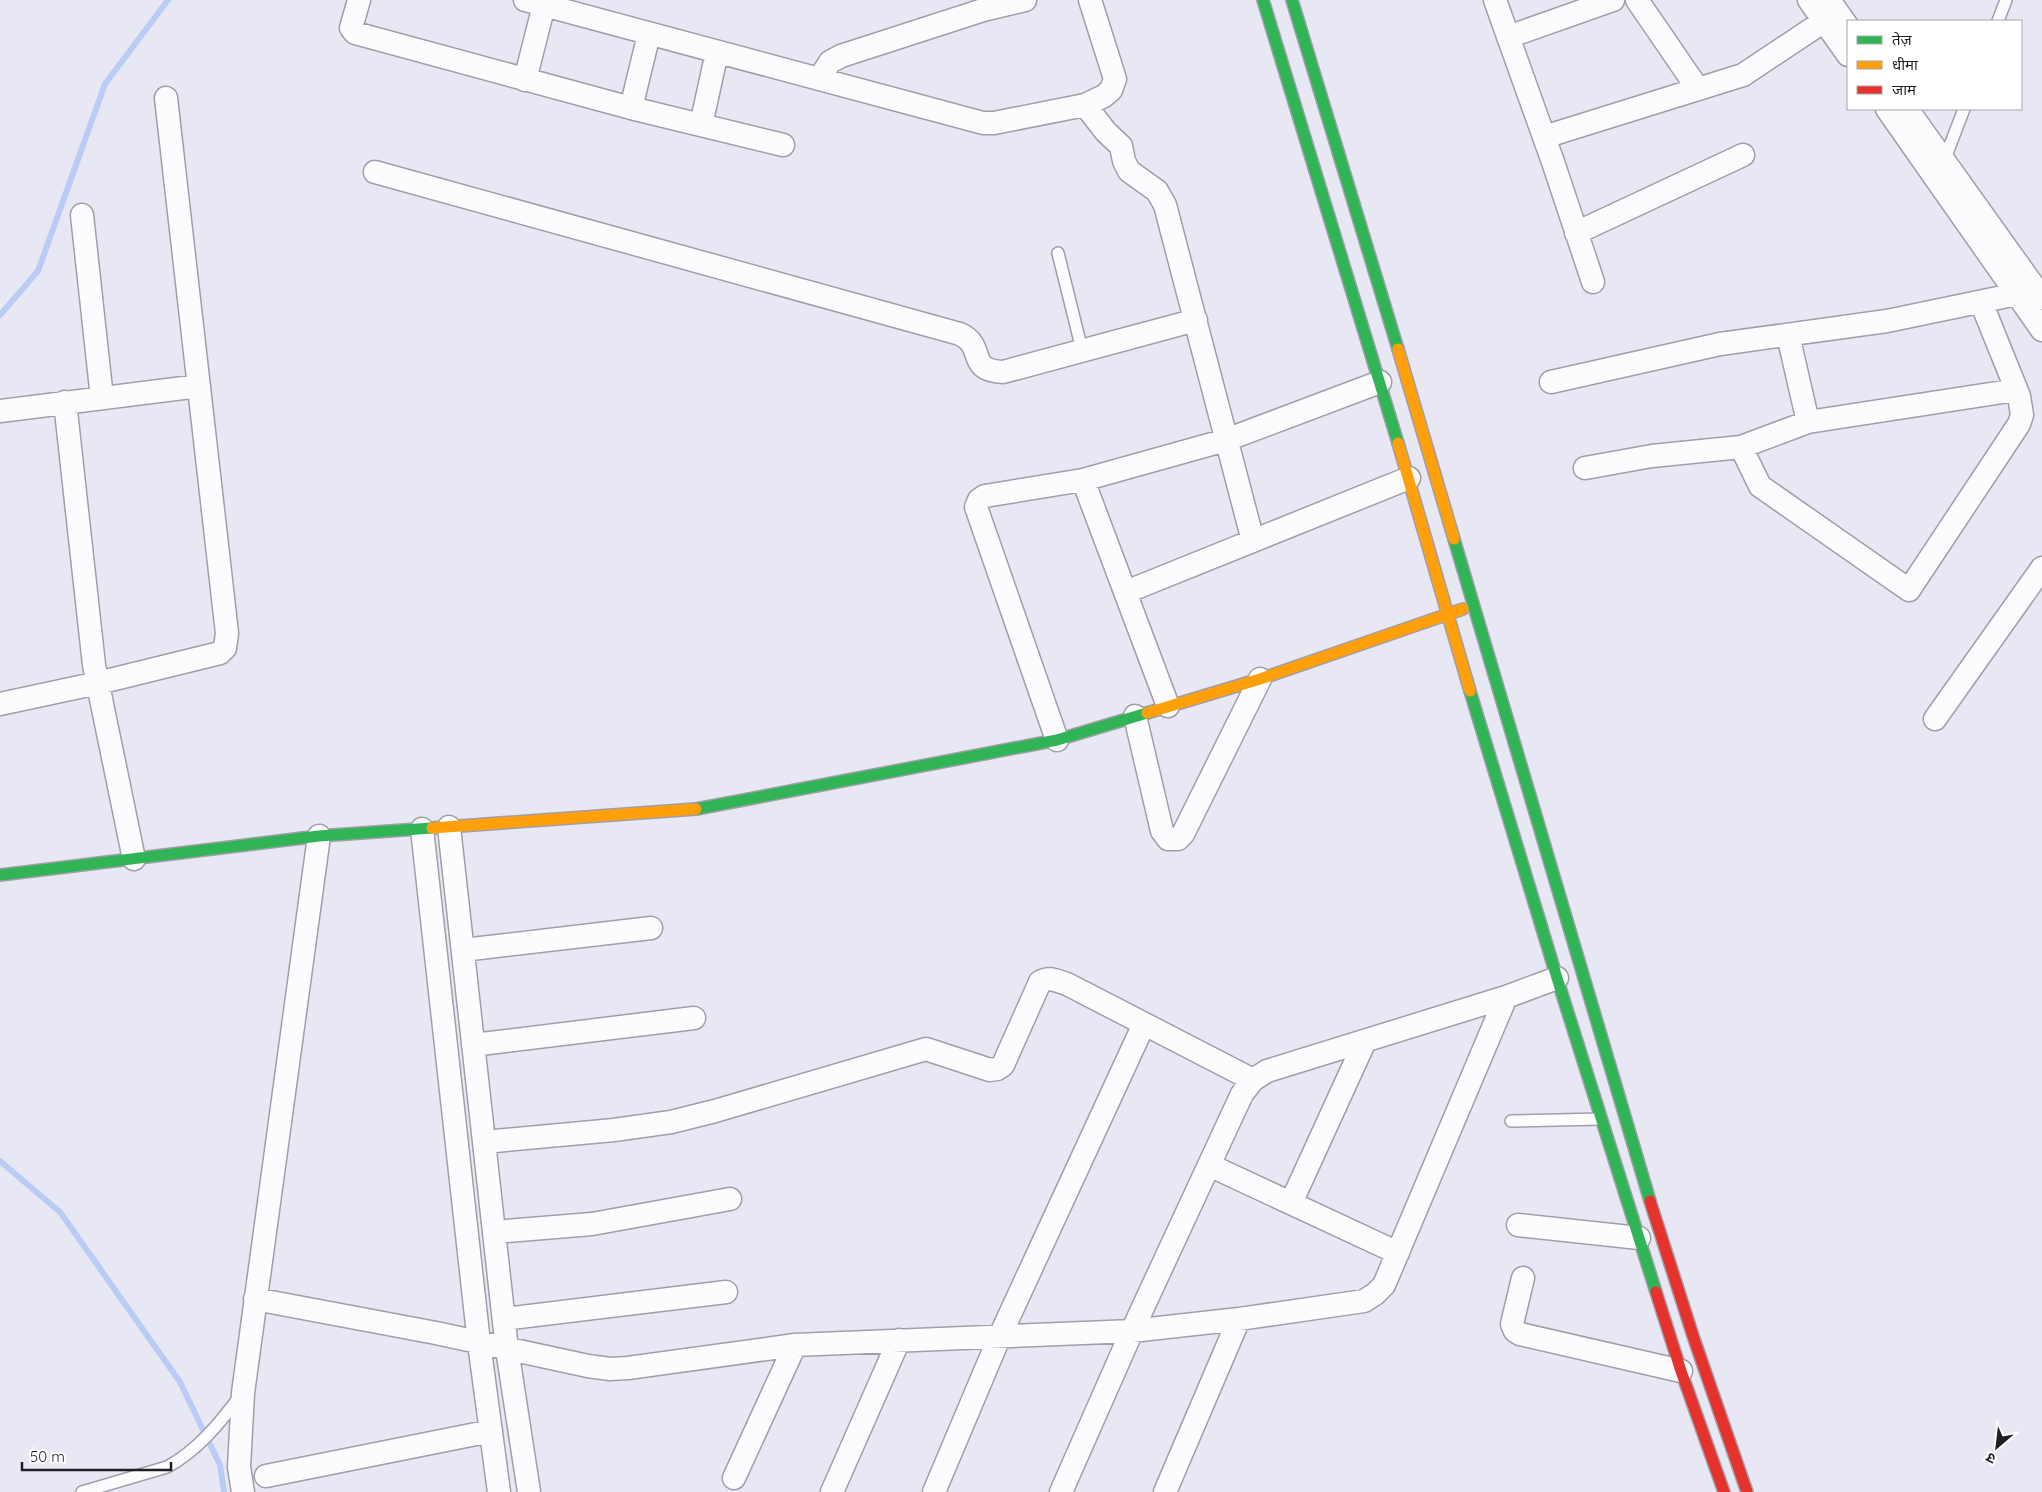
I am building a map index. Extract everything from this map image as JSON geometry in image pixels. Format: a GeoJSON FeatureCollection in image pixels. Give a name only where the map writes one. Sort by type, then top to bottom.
{"type":"FeatureCollection","features":[{"type":"Feature","properties":{"kind":"main road"},"geometry":{"type":"LineString","coordinates":[[1263,0],[1409,478],[1446,615],[1556,978],[1682,1371],[1724,1492]]}},
{"type":"Feature","properties":{"kind":"main road"},"geometry":{"type":"LineString","coordinates":[[1292,0],[1474,605],[1621,1105],[1736,1464],[1747,1492]]}},
{"type":"Feature","properties":{"kind":"main road"},"geometry":{"type":"LineString","coordinates":[[0,875],[327,836],[702,809],[1057,740],[1260,678],[1474,605]]}},
{"type":"Feature","properties":{"kind":"main road"},"geometry":{"type":"LineString","coordinates":[[1716,1471],[1736,1464]]}},
{"type":"Feature","properties":{"kind":"street"},"geometry":{"type":"LineString","coordinates":[[358,0],[352,28],[355,33],[631,108],[783,145]]}},
{"type":"Feature","properties":{"kind":"street"},"geometry":{"type":"LineString","coordinates":[[820,80],[830,62],[840,56],[983,10],[1025,0]]}},
{"type":"Feature","properties":{"kind":"street"},"geometry":{"type":"LineString","coordinates":[[525,80],[535,3],[990,124],[1085,105],[1104,96],[1111,90],[1115,79],[1090,0]]}},
{"type":"Feature","properties":{"kind":"street"},"geometry":{"type":"LineString","coordinates":[[1495,0],[1593,282]]}},
{"type":"Feature","properties":{"kind":"street"},"geometry":{"type":"LineString","coordinates":[[1508,37],[1613,0]]}},
{"type":"Feature","properties":{"kind":"street"},"geometry":{"type":"LineString","coordinates":[[1636,0],[1698,89]]}},
{"type":"Feature","properties":{"kind":"street"},"geometry":{"type":"LineString","coordinates":[[1809,0],[1847,26]]}},
{"type":"Feature","properties":{"kind":"street"},"geometry":{"type":"LineString","coordinates":[[1544,137],[1750,72],[1827,11]]}},
{"type":"Feature","properties":{"kind":"street"},"geometry":{"type":"LineString","coordinates":[[1827,11],[1847,53]]}},
{"type":"Feature","properties":{"kind":"street"},"geometry":{"type":"LineString","coordinates":[[631,108],[649,34]]}},
{"type":"Feature","properties":{"kind":"street"},"geometry":{"type":"LineString","coordinates":[[701,125],[717,52]]}},
{"type":"Feature","properties":{"kind":"street"},"geometry":{"type":"LineString","coordinates":[[0,704],[98,683],[220,653],[225,648],[227,633],[166,98]]}},
{"type":"Feature","properties":{"kind":"street"},"geometry":{"type":"LineString","coordinates":[[1085,105],[1106,132],[1121,146],[1124,161],[1129,171],[1151,186],[1162,198],[1196,320],[1253,541]]}},
{"type":"Feature","properties":{"kind":"street"},"geometry":{"type":"LineString","coordinates":[[1888,110],[2042,330]]}},
{"type":"Feature","properties":{"kind":"street"},"geometry":{"type":"LineString","coordinates":[[1908,110],[2042,298]]}},
{"type":"Feature","properties":{"kind":"street"},"geometry":{"type":"LineString","coordinates":[[1576,232],[1742,154]]}},
{"type":"Feature","properties":{"kind":"street"},"geometry":{"type":"LineString","coordinates":[[374,172],[960,334],[972,343],[983,368],[990,371],[1003,372],[1196,320]]}},
{"type":"Feature","properties":{"kind":"street"},"geometry":{"type":"LineString","coordinates":[[82,215],[102,398]]}},
{"type":"Feature","properties":{"kind":"street"},"geometry":{"type":"LineString","coordinates":[[1551,382],[1720,344],[1887,321],[2017,294]]}},
{"type":"Feature","properties":{"kind":"street"},"geometry":{"type":"LineString","coordinates":[[1741,447],[1760,486],[1909,590],[2019,424],[2022,406],[1981,302]]}},
{"type":"Feature","properties":{"kind":"street"},"geometry":{"type":"LineString","coordinates":[[1788,335],[1808,422]]}},
{"type":"Feature","properties":{"kind":"street"},"geometry":{"type":"LineString","coordinates":[[1057,740],[976,507],[979,500],[985,496],[1083,480],[1226,440],[1380,382]]}},
{"type":"Feature","properties":{"kind":"street"},"geometry":{"type":"LineString","coordinates":[[0,411],[199,386]]}},
{"type":"Feature","properties":{"kind":"street"},"geometry":{"type":"LineString","coordinates":[[1585,468],[1652,456],[1741,447],[1808,422],[2016,390]]}},
{"type":"Feature","properties":{"kind":"street"},"geometry":{"type":"LineString","coordinates":[[65,402],[94,665],[134,859]]}},
{"type":"Feature","properties":{"kind":"street"},"geometry":{"type":"LineString","coordinates":[[1126,592],[1409,478]]}},
{"type":"Feature","properties":{"kind":"street"},"geometry":{"type":"LineString","coordinates":[[1083,480],[1168,706]]}},
{"type":"Feature","properties":{"kind":"street"},"geometry":{"type":"LineString","coordinates":[[1935,719],[2042,568]]}},
{"type":"Feature","properties":{"kind":"street"},"geometry":{"type":"LineString","coordinates":[[1135,716],[1162,831],[1168,839],[1178,839],[1183,834],[1260,678]]}},
{"type":"Feature","properties":{"kind":"street"},"geometry":{"type":"LineString","coordinates":[[449,827],[507,1349],[529,1492]]}},
{"type":"Feature","properties":{"kind":"street"},"geometry":{"type":"LineString","coordinates":[[422,829],[449,1087],[479,1343],[499,1492]]}},
{"type":"Feature","properties":{"kind":"street"},"geometry":{"type":"LineString","coordinates":[[244,1492],[239,1467],[242,1393],[327,836]]}},
{"type":"Feature","properties":{"kind":"street"},"geometry":{"type":"LineString","coordinates":[[463,950],[651,928]]}},
{"type":"Feature","properties":{"kind":"street"},"geometry":{"type":"LineString","coordinates":[[1061,1492],[1132,1331],[1209,1164],[1242,1094],[1253,1080],[1267,1071],[1506,997],[1556,978]]}},
{"type":"Feature","properties":{"kind":"street"},"geometry":{"type":"LineString","coordinates":[[484,1142],[614,1130],[671,1122],[715,1111],[926,1049],[990,1070],[997,1069],[1003,1065],[1040,982],[1046,979],[1067,984],[1253,1080]]}},
{"type":"Feature","properties":{"kind":"street"},"geometry":{"type":"LineString","coordinates":[[255,1299],[610,1369],[795,1345],[1132,1331],[1239,1319],[1364,1301],[1384,1285],[1506,997]]}},
{"type":"Feature","properties":{"kind":"street"},"geometry":{"type":"LineString","coordinates":[[473,1045],[694,1018]]}},
{"type":"Feature","properties":{"kind":"street"},"geometry":{"type":"LineString","coordinates":[[934,1492],[999,1338],[1144,1024]]}},
{"type":"Feature","properties":{"kind":"street"},"geometry":{"type":"LineString","coordinates":[[1291,1203],[1365,1041]]}},
{"type":"Feature","properties":{"kind":"street"},"geometry":{"type":"LineString","coordinates":[[449,1087],[478,1084]]}},
{"type":"Feature","properties":{"kind":"street"},"geometry":{"type":"LineString","coordinates":[[1209,1164],[1398,1253]]}},
{"type":"Feature","properties":{"kind":"street"},"geometry":{"type":"LineString","coordinates":[[494,1232],[592,1224],[730,1199]]}},
{"type":"Feature","properties":{"kind":"street"},"geometry":{"type":"LineString","coordinates":[[1518,1225],[1639,1238]]}},
{"type":"Feature","properties":{"kind":"street"},"geometry":{"type":"LineString","coordinates":[[1523,1278],[1512,1324],[1515,1331],[1520,1334],[1682,1371]]}},
{"type":"Feature","properties":{"kind":"street"},"geometry":{"type":"LineString","coordinates":[[504,1319],[726,1292]]}},
{"type":"Feature","properties":{"kind":"street"},"geometry":{"type":"LineString","coordinates":[[1165,1492],[1239,1319]]}},
{"type":"Feature","properties":{"kind":"street"},"geometry":{"type":"LineString","coordinates":[[832,1492],[899,1340]]}},
{"type":"Feature","properties":{"kind":"street"},"geometry":{"type":"LineString","coordinates":[[734,1478],[795,1345]]}},
{"type":"Feature","properties":{"kind":"street"},"geometry":{"type":"LineString","coordinates":[[266,1476],[491,1432]]}},
{"type":"Feature","properties":{"kind":"lane"},"geometry":{"type":"LineString","coordinates":[[1998,20],[2006,0]]}},
{"type":"Feature","properties":{"kind":"lane"},"geometry":{"type":"LineString","coordinates":[[1944,161],[1964,110]]}},
{"type":"Feature","properties":{"kind":"lane"},"geometry":{"type":"LineString","coordinates":[[1058,253],[1082,350]]}},
{"type":"Feature","properties":{"kind":"lane"},"geometry":{"type":"LineString","coordinates":[[1511,1121],[1601,1119]]}},
{"type":"Feature","properties":{"kind":"lane"},"geometry":{"type":"LineString","coordinates":[[82,1492],[167,1467],[191,1452],[228,1413],[242,1393]]}},
{"type":"Feature","properties":{"kind":"waterway"},"geometry":{"type":"LineString","coordinates":[[0,315],[38,271],[105,84],[168,0]]}},
{"type":"Feature","properties":{"kind":"waterway"},"geometry":{"type":"LineString","coordinates":[[0,1161],[60,1212],[180,1382],[220,1465],[224,1492]]}},
{"type":"Feature","properties":{"kind":"traffic: fast"},"geometry":{"type":"LineString","coordinates":[[1263,0],[1398,443]]}},
{"type":"Feature","properties":{"kind":"traffic: fast"},"geometry":{"type":"LineString","coordinates":[[1292,0],[1398,349]]}},
{"type":"Feature","properties":{"kind":"traffic: fast"},"geometry":{"type":"LineString","coordinates":[[1454,539],[1650,1201]]}},
{"type":"Feature","properties":{"kind":"traffic: fast"},"geometry":{"type":"LineString","coordinates":[[1470,691],[1557,978],[1656,1292]]}},
{"type":"Feature","properties":{"kind":"traffic: fast"},"geometry":{"type":"LineString","coordinates":[[696,809],[1057,740],[1147,713]]}},
{"type":"Feature","properties":{"kind":"traffic: fast"},"geometry":{"type":"LineString","coordinates":[[0,875],[319,836],[432,828]]}},
{"type":"Feature","properties":{"kind":"traffic: slow"},"geometry":{"type":"LineString","coordinates":[[1398,349],[1454,539]]}},
{"type":"Feature","properties":{"kind":"traffic: slow"},"geometry":{"type":"LineString","coordinates":[[1398,443],[1470,691]]}},
{"type":"Feature","properties":{"kind":"traffic: slow"},"geometry":{"type":"LineString","coordinates":[[1147,713],[1260,679],[1463,609]]}},
{"type":"Feature","properties":{"kind":"traffic: slow"},"geometry":{"type":"LineString","coordinates":[[432,828],[696,809]]}},
{"type":"Feature","properties":{"kind":"traffic: jam"},"geometry":{"type":"LineString","coordinates":[[1650,1201],[1693,1336],[1747,1492]]}},
{"type":"Feature","properties":{"kind":"traffic: jam"},"geometry":{"type":"LineString","coordinates":[[1656,1292],[1681,1371],[1724,1492]]}}]}
